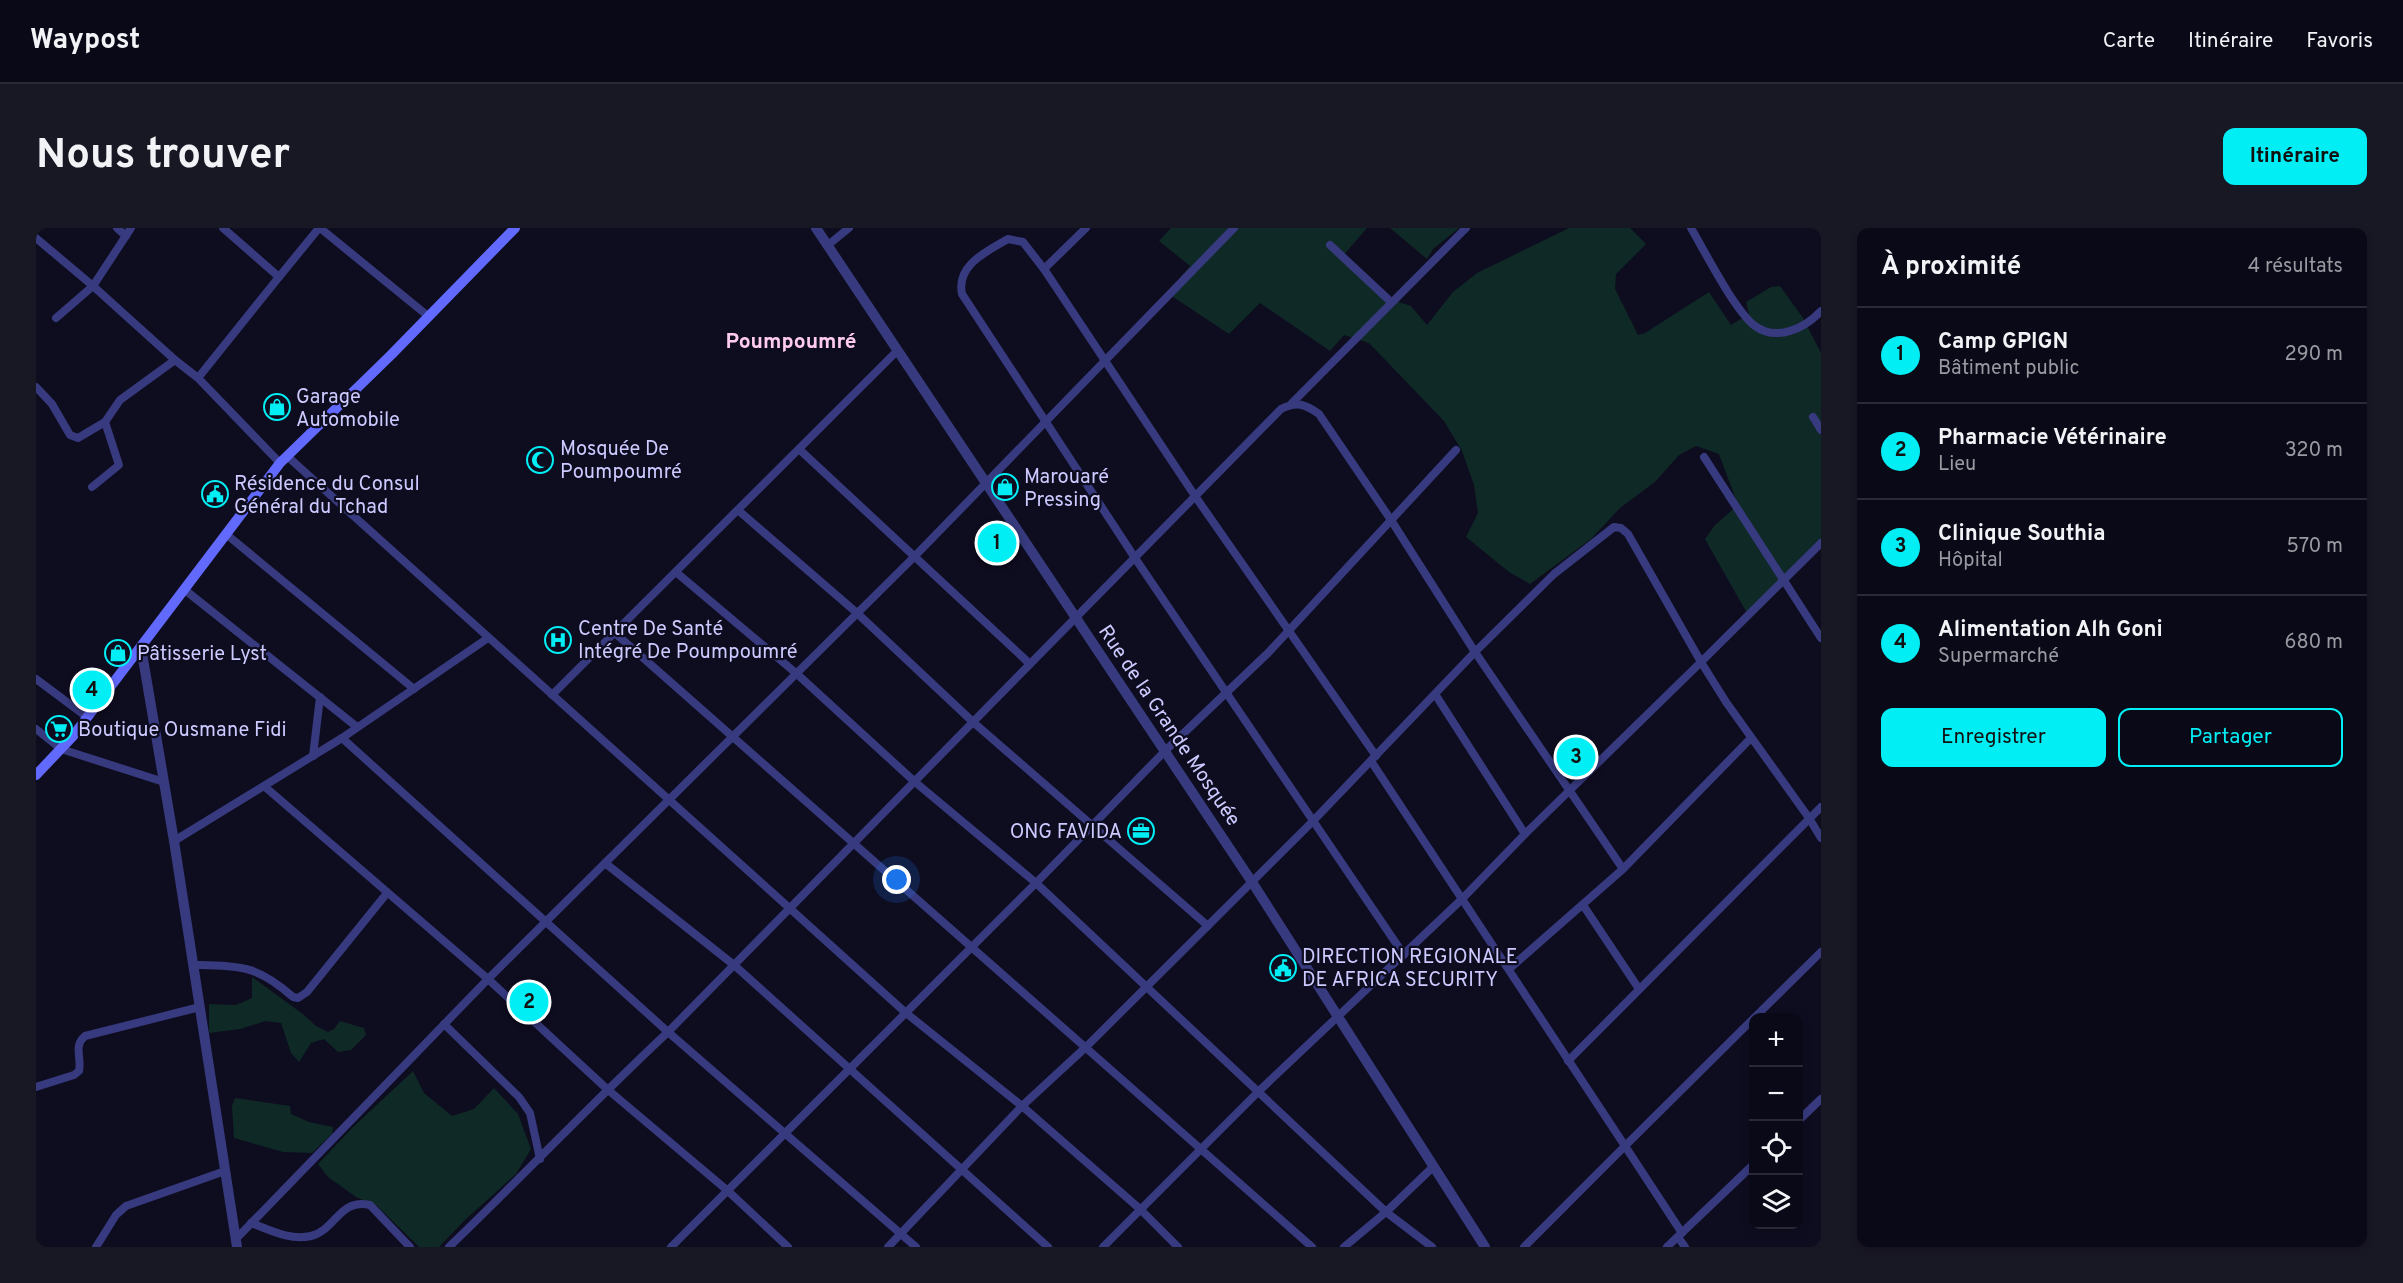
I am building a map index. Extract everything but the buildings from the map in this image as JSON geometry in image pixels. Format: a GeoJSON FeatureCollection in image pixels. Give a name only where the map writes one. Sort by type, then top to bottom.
{"type":"FeatureCollection","features":[{"type":"Feature","properties":{"kind":"main road"},"geometry":{"type":"LineString","coordinates":[[36,775],[87,717],[283,460],[515,228]]}},
{"type":"Feature","properties":{"kind":"street"},"geometry":{"type":"LineString","coordinates":[[56,318],[93,286],[128,232],[117,228]]}},
{"type":"Feature","properties":{"kind":"street"},"geometry":{"type":"LineString","coordinates":[[223,228],[279,277]]}},
{"type":"Feature","properties":{"kind":"street"},"geometry":{"type":"LineString","coordinates":[[198,378],[319,228],[428,316]]}},
{"type":"Feature","properties":{"kind":"street","name":"Rue de la Grande Mosquée"},"geometry":{"type":"LineString","coordinates":[[816,228],[1166,750],[1485,1247]]}},
{"type":"Feature","properties":{"kind":"street"},"geometry":{"type":"LineString","coordinates":[[828,245],[849,228]]}},
{"type":"Feature","properties":{"kind":"street"},"geometry":{"type":"LineString","coordinates":[[1044,269],[1086,228]]}},
{"type":"Feature","properties":{"kind":"street"},"geometry":{"type":"LineString","coordinates":[[237,1243],[251,1223],[444,1024],[914,557],[1234,228]]}},
{"type":"Feature","properties":{"kind":"street"},"geometry":{"type":"LineString","coordinates":[[449,1247],[540,1159],[607,1089],[668,1032],[1281,409],[1292,403],[1466,228]]}},
{"type":"Feature","properties":{"kind":"street"},"geometry":{"type":"LineString","coordinates":[[1691,228],[1732,298],[1754,325],[1767,332],[1783,333],[1798,329],[1821,311]]}},
{"type":"Feature","properties":{"kind":"street"},"geometry":{"type":"LineString","coordinates":[[36,238],[198,378],[283,460],[488,638],[906,1012],[1022,1106],[1140,1209],[1178,1247]]}},
{"type":"Feature","properties":{"kind":"street"},"geometry":{"type":"LineString","coordinates":[[1404,955],[1135,558],[962,294],[960,282],[966,270],[984,253],[1008,239],[1023,242],[1044,269],[1104,362],[1288,631],[1373,758],[1461,900],[1625,1146],[1680,1235],[1685,1247]]}},
{"type":"Feature","properties":{"kind":"street"},"geometry":{"type":"LineString","coordinates":[[1330,245],[1391,302]]}},
{"type":"Feature","properties":{"kind":"street"},"geometry":{"type":"LineString","coordinates":[[552,696],[898,350]]}},
{"type":"Feature","properties":{"kind":"street"},"geometry":{"type":"LineString","coordinates":[[36,387],[52,404],[70,435],[83,437],[105,422],[120,400],[176,360]]}},
{"type":"Feature","properties":{"kind":"street"},"geometry":{"type":"LineString","coordinates":[[1292,403],[1305,405],[1319,414],[1569,793],[1623,869]]}},
{"type":"Feature","properties":{"kind":"street"},"geometry":{"type":"LineString","coordinates":[[1813,417],[1821,430]]}},
{"type":"Feature","properties":{"kind":"street"},"geometry":{"type":"LineString","coordinates":[[92,487],[119,465],[105,422]]}},
{"type":"Feature","properties":{"kind":"street"},"geometry":{"type":"LineString","coordinates":[[800,450],[1030,664]]}},
{"type":"Feature","properties":{"kind":"street"},"geometry":{"type":"LineString","coordinates":[[671,1247],[1166,750],[1227,693],[1288,631],[1456,450]]}},
{"type":"Feature","properties":{"kind":"street"},"geometry":{"type":"LineString","coordinates":[[1704,457],[1821,638]]}},
{"type":"Feature","properties":{"kind":"street"},"geometry":{"type":"LineString","coordinates":[[739,511],[857,613],[973,722],[1208,926]]}},
{"type":"Feature","properties":{"kind":"street"},"geometry":{"type":"LineString","coordinates":[[888,1247],[1022,1106],[1086,1047],[1252,882],[1475,652],[1554,574],[1614,527],[1621,528],[1629,534],[1726,702],[1821,838]]}},
{"type":"Feature","properties":{"kind":"street"},"geometry":{"type":"LineString","coordinates":[[226,534],[414,689]]}},
{"type":"Feature","properties":{"kind":"street"},"geometry":{"type":"LineString","coordinates":[[1103,1247],[1259,1091],[1461,900],[1821,543]]}},
{"type":"Feature","properties":{"kind":"street"},"geometry":{"type":"LineString","coordinates":[[676,573],[797,674],[915,782],[1036,883],[1386,1212],[1432,1247]]}},
{"type":"Feature","properties":{"kind":"street"},"geometry":{"type":"LineString","coordinates":[[185,590],[357,727]]}},
{"type":"Feature","properties":{"kind":"street"},"geometry":{"type":"LineString","coordinates":[[616,634],[1312,1247]]}},
{"type":"Feature","properties":{"kind":"street"},"geometry":{"type":"LineString","coordinates":[[174,841],[342,738],[488,638]]}},
{"type":"Feature","properties":{"kind":"street"},"geometry":{"type":"LineString","coordinates":[[141,647],[237,1243]]}},
{"type":"Feature","properties":{"kind":"street"},"geometry":{"type":"LineString","coordinates":[[36,679],[87,717]]}},
{"type":"Feature","properties":{"kind":"street"},"geometry":{"type":"LineString","coordinates":[[1435,694],[1525,834]]}},
{"type":"Feature","properties":{"kind":"street"},"geometry":{"type":"LineString","coordinates":[[313,756],[320,697]]}},
{"type":"Feature","properties":{"kind":"street"},"geometry":{"type":"LineString","coordinates":[[36,729],[61,749],[164,782]]}},
{"type":"Feature","properties":{"kind":"street"},"geometry":{"type":"LineString","coordinates":[[342,738],[668,1032],[916,1247]]}},
{"type":"Feature","properties":{"kind":"street"},"geometry":{"type":"LineString","coordinates":[[1509,969],[1623,869],[1752,738]]}},
{"type":"Feature","properties":{"kind":"street"},"geometry":{"type":"LineString","coordinates":[[264,786],[488,980],[607,1089],[728,1191],[788,1247]]}},
{"type":"Feature","properties":{"kind":"street"},"geometry":{"type":"LineString","coordinates":[[1568,1061],[1821,807]]}},
{"type":"Feature","properties":{"kind":"street"},"geometry":{"type":"LineString","coordinates":[[605,863],[734,965],[1048,1247]]}},
{"type":"Feature","properties":{"kind":"street"},"geometry":{"type":"LineString","coordinates":[[194,965],[240,966],[264,975],[293,998],[304,996],[387,893]]}},
{"type":"Feature","properties":{"kind":"street"},"geometry":{"type":"LineString","coordinates":[[1582,905],[1640,989]]}},
{"type":"Feature","properties":{"kind":"street"},"geometry":{"type":"LineString","coordinates":[[1759,1013],[1821,952]]}},
{"type":"Feature","properties":{"kind":"street"},"geometry":{"type":"LineString","coordinates":[[36,1087],[74,1075],[79,1071],[78,1047],[80,1040],[85,1036],[200,1007]]}},
{"type":"Feature","properties":{"kind":"street"},"geometry":{"type":"LineString","coordinates":[[1524,1247],[1749,1023]]}},
{"type":"Feature","properties":{"kind":"street"},"geometry":{"type":"LineString","coordinates":[[444,1024],[519,1097],[530,1113],[540,1159]]}},
{"type":"Feature","properties":{"kind":"street"},"geometry":{"type":"LineString","coordinates":[[1803,1116],[1821,1099]]}},
{"type":"Feature","properties":{"kind":"street"},"geometry":{"type":"LineString","coordinates":[[1344,1247],[1386,1212],[1433,1167]]}},
{"type":"Feature","properties":{"kind":"street"},"geometry":{"type":"LineString","coordinates":[[1667,1247],[1749,1169]]}},
{"type":"Feature","properties":{"kind":"street"},"geometry":{"type":"LineString","coordinates":[[96,1247],[116,1215],[126,1206],[225,1171]]}},
{"type":"Feature","properties":{"kind":"street"},"geometry":{"type":"LineString","coordinates":[[251,1223],[280,1234],[311,1236],[326,1228],[349,1206],[361,1203],[370,1205],[410,1247]]}},
{"type":"Feature","properties":{"kind":"green space"},"geometry":{"type":"Polygon","coordinates":[[[1171,228],[1367,228],[1342,257],[1396,301],[1411,306],[1427,325],[1453,292],[1477,273],[1569,228],[1630,228],[1646,244],[1616,274],[1615,289],[1638,335],[1645,333],[1709,292],[1731,325],[1749,314],[1746,302],[1771,287],[1780,286],[1803,318],[1821,353],[1821,545],[1748,615],[1705,539],[1715,525],[1738,505],[1719,454],[1696,446],[1679,455],[1655,482],[1620,508],[1591,539],[1530,584],[1509,572],[1466,537],[1478,513],[1474,485],[1462,451],[1444,421],[1369,343],[1344,335],[1330,351],[1260,303],[1229,334],[1167,293],[1190,266],[1159,241],[1171,228]]]}},
{"type":"Feature","properties":{"kind":"green space"},"geometry":{"type":"Polygon","coordinates":[[[1390,228],[1459,228],[1433,249],[1427,259],[1390,228]]]}},
{"type":"Feature","properties":{"kind":"green space"},"geometry":{"type":"Polygon","coordinates":[[[252,977],[316,1026],[328,1032],[334,1029],[340,1021],[364,1028],[366,1035],[351,1050],[338,1052],[324,1039],[311,1043],[299,1062],[291,1053],[281,1023],[266,1021],[240,1029],[209,1033],[209,1004],[236,1005],[252,998],[252,977]]]}},
{"type":"Feature","properties":{"kind":"green space"},"geometry":{"type":"Polygon","coordinates":[[[413,1071],[424,1093],[452,1116],[474,1109],[494,1088],[518,1114],[531,1149],[516,1174],[439,1247],[419,1247],[377,1206],[356,1197],[328,1177],[318,1164],[353,1127],[413,1071]]]}},
{"type":"Feature","properties":{"kind":"green space"},"geometry":{"type":"Polygon","coordinates":[[[235,1098],[290,1106],[291,1114],[309,1122],[333,1127],[332,1134],[312,1153],[283,1152],[234,1138],[232,1106],[235,1098]]]}},
{"type":"Feature","properties":{"kind":"place","name":"Garage Automobile"},"geometry":{"type":"Point","coordinates":[277,407]}},
{"type":"Feature","properties":{"kind":"place","name":"Mosquée De Poumpoumré"},"geometry":{"type":"Point","coordinates":[540,460]}},
{"type":"Feature","properties":{"kind":"place","name":"Marouaré Pressing"},"geometry":{"type":"Point","coordinates":[1005,487]}},
{"type":"Feature","properties":{"kind":"place","name":"Résidence du Consul Général du Tchad"},"geometry":{"type":"Point","coordinates":[215,494]}},
{"type":"Feature","properties":{"kind":"place","name":"Camp GPIGN"},"geometry":{"type":"Point","coordinates":[997,543]}},
{"type":"Feature","properties":{"kind":"place","name":"Centre De Santé Intégré De Poumpoumré"},"geometry":{"type":"Point","coordinates":[558,640]}},
{"type":"Feature","properties":{"kind":"place","name":"Pâtisserie Lyst"},"geometry":{"type":"Point","coordinates":[118,653]}},
{"type":"Feature","properties":{"kind":"place","name":"Alimentation Alh Goni"},"geometry":{"type":"Point","coordinates":[92,690]}},
{"type":"Feature","properties":{"kind":"place","name":"Boutique Ousmane Fidi"},"geometry":{"type":"Point","coordinates":[59,729]}},
{"type":"Feature","properties":{"kind":"place","name":"Clinique Southia"},"geometry":{"type":"Point","coordinates":[1576,757]}},
{"type":"Feature","properties":{"kind":"place","name":"ONG FAVIDA"},"geometry":{"type":"Point","coordinates":[1141,831]}},
{"type":"Feature","properties":{"kind":"place","name":"DIRECTION REGIONALE DE AFRICA SECURITY"},"geometry":{"type":"Point","coordinates":[1283,968]}},
{"type":"Feature","properties":{"kind":"place","name":"Pharmacie Vétérinaire"},"geometry":{"type":"Point","coordinates":[529,1002]}},
{"type":"Feature","properties":{"kind":"district","name":"Poumpoumré"},"geometry":{"type":"Point","coordinates":[791,341]}}]}
